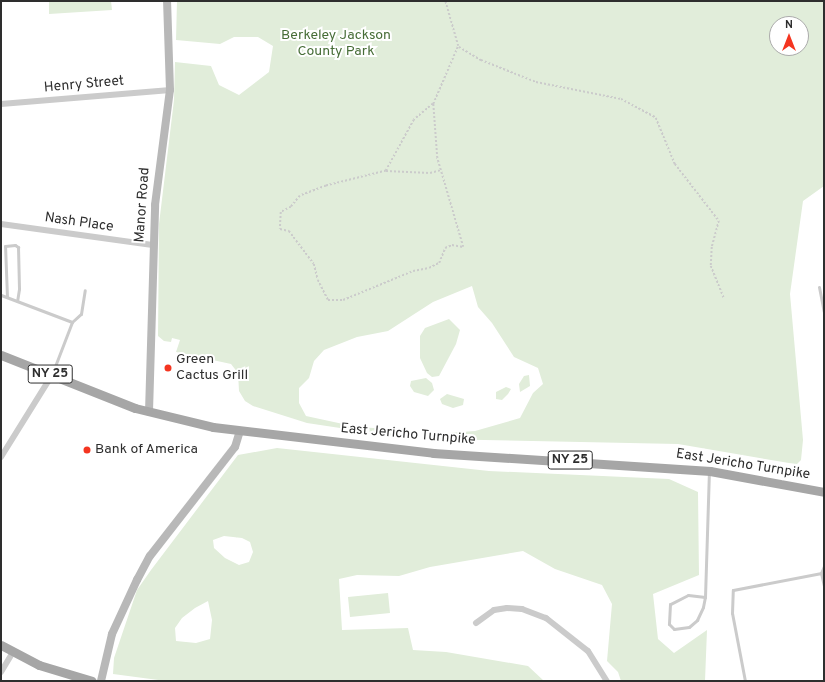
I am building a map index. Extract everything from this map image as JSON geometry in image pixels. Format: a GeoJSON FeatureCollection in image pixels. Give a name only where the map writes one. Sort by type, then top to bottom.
{"type":"FeatureCollection","features":[{"type":"Feature","properties":{"kind":"main road","name":"East Jericho Turnpike"},"geometry":{"type":"LineString","coordinates":[[1,355],[149,412],[240,431],[433,453],[710,471],[824,491]]}},
{"type":"Feature","properties":{"kind":"main road"},"geometry":{"type":"LineString","coordinates":[[1,645],[39,665],[92,681]]}},
{"type":"Feature","properties":{"kind":"street","name":"Manor Road"},"geometry":{"type":"LineString","coordinates":[[149,412],[153,245],[159,165],[170,90],[167,1]]}},
{"type":"Feature","properties":{"kind":"street","name":"Henry Street"},"geometry":{"type":"LineString","coordinates":[[1,104],[170,90]]}},
{"type":"Feature","properties":{"kind":"street","name":"Nash Place"},"geometry":{"type":"LineString","coordinates":[[1,224],[153,245]]}},
{"type":"Feature","properties":{"kind":"street"},"geometry":{"type":"LineString","coordinates":[[1,456],[52,375]]}},
{"type":"Feature","properties":{"kind":"street"},"geometry":{"type":"LineString","coordinates":[[101,681],[112,634],[136,580],[153,551],[235,447],[240,431]]}},
{"type":"Feature","properties":{"kind":"street"},"geometry":{"type":"LineString","coordinates":[[476,623],[494,610],[507,608],[522,609],[546,618],[588,651],[607,681]]}},
{"type":"Feature","properties":{"kind":"street"},"geometry":{"type":"LineString","coordinates":[[1,672],[13,652]]}},
{"type":"Feature","properties":{"kind":"lane"},"geometry":{"type":"LineString","coordinates":[[7,297],[5,246],[15,245],[18,247],[19,289],[17,301]]}},
{"type":"Feature","properties":{"kind":"lane"},"geometry":{"type":"LineString","coordinates":[[819,287],[824,312]]}},
{"type":"Feature","properties":{"kind":"lane"},"geometry":{"type":"LineString","coordinates":[[52,375],[72,322],[81,314],[85,290]]}},
{"type":"Feature","properties":{"kind":"lane"},"geometry":{"type":"LineString","coordinates":[[1,295],[72,322]]}},
{"type":"Feature","properties":{"kind":"lane"},"geometry":{"type":"LineString","coordinates":[[705,597],[688,595],[670,604],[669,624],[674,629],[690,627],[697,620],[705,597],[710,471]]}},
{"type":"Feature","properties":{"kind":"lane"},"geometry":{"type":"LineString","coordinates":[[824,566],[821,573],[824,586]]}},
{"type":"Feature","properties":{"kind":"lane"},"geometry":{"type":"LineString","coordinates":[[745,681],[732,613],[734,590],[821,573]]}},
{"type":"Feature","properties":{"kind":"path"},"geometry":{"type":"LineString","coordinates":[[386,171],[414,120],[433,104],[458,46],[445,1]]}},
{"type":"Feature","properties":{"kind":"path"},"geometry":{"type":"LineString","coordinates":[[458,46],[481,60],[536,82],[621,99],[656,118],[675,164],[720,222],[712,247],[711,266],[724,298]]}},
{"type":"Feature","properties":{"kind":"path"},"geometry":{"type":"LineString","coordinates":[[433,104],[437,158],[463,247],[452,245],[445,248],[439,263],[429,268],[414,271],[343,300],[328,300],[318,280],[314,264],[289,230],[280,229],[281,212],[291,207],[300,196],[326,186],[386,171],[430,173],[440,170]]}},
{"type":"Feature","properties":{"kind":"green space"},"geometry":{"type":"Polygon","coordinates":[[[49,1],[111,1],[112,10],[49,14],[49,1]]]}},
{"type":"Feature","properties":{"kind":"green space","name":"Berkeley Jackson County Park"},"geometry":{"type":"Polygon","coordinates":[[[177,1],[824,1],[824,186],[803,201],[790,294],[803,440],[801,460],[797,464],[789,463],[678,444],[433,439],[434,434],[475,431],[520,418],[533,393],[543,384],[538,368],[514,357],[492,323],[478,307],[472,286],[433,302],[388,331],[357,337],[324,350],[314,361],[309,378],[299,388],[299,403],[306,416],[357,427],[407,430],[406,438],[307,423],[253,406],[245,401],[239,391],[238,373],[231,364],[176,352],[180,340],[172,338],[171,342],[164,341],[158,336],[159,224],[174,100],[175,62],[211,66],[219,85],[239,95],[269,72],[273,46],[258,37],[234,37],[220,44],[176,40],[177,1]]]}},
{"type":"Feature","properties":{"kind":"green space"},"geometry":{"type":"Polygon","coordinates":[[[449,319],[460,330],[456,344],[439,376],[432,377],[427,373],[420,358],[420,336],[425,328],[449,319]]]}},
{"type":"Feature","properties":{"kind":"green space"},"geometry":{"type":"Polygon","coordinates":[[[529,375],[530,386],[520,392],[519,384],[524,376],[529,375]]]}},
{"type":"Feature","properties":{"kind":"green space"},"geometry":{"type":"Polygon","coordinates":[[[426,378],[432,383],[434,390],[428,396],[414,392],[410,386],[411,381],[426,378]]]}},
{"type":"Feature","properties":{"kind":"green space"},"geometry":{"type":"Polygon","coordinates":[[[506,387],[511,389],[508,394],[502,400],[496,399],[496,392],[506,387]]]}},
{"type":"Feature","properties":{"kind":"green space"},"geometry":{"type":"Polygon","coordinates":[[[447,394],[464,399],[463,405],[453,408],[442,404],[440,399],[447,394]]]}},
{"type":"Feature","properties":{"kind":"green space"},"geometry":{"type":"Polygon","coordinates":[[[277,448],[489,471],[669,479],[698,492],[699,575],[653,594],[658,639],[674,653],[707,630],[705,681],[621,681],[618,672],[607,661],[612,604],[602,585],[555,569],[523,551],[430,567],[399,576],[357,575],[339,579],[342,630],[408,628],[413,650],[446,652],[528,666],[544,681],[166,681],[113,674],[114,658],[137,590],[238,455],[277,448]],[[224,536],[213,540],[214,548],[225,558],[239,565],[249,562],[253,552],[250,542],[242,538],[224,536]],[[208,601],[195,608],[182,618],[175,628],[176,641],[196,643],[210,639],[212,620],[208,601]]]}},
{"type":"Feature","properties":{"kind":"green space"},"geometry":{"type":"Polygon","coordinates":[[[388,593],[390,613],[350,617],[348,597],[388,593]]]}},
{"type":"Feature","properties":{"kind":"place","name":"Green Cactus Grill"},"geometry":{"type":"Point","coordinates":[168,368]}},
{"type":"Feature","properties":{"kind":"place","name":"Bank of America"},"geometry":{"type":"Point","coordinates":[87,450]}}]}
